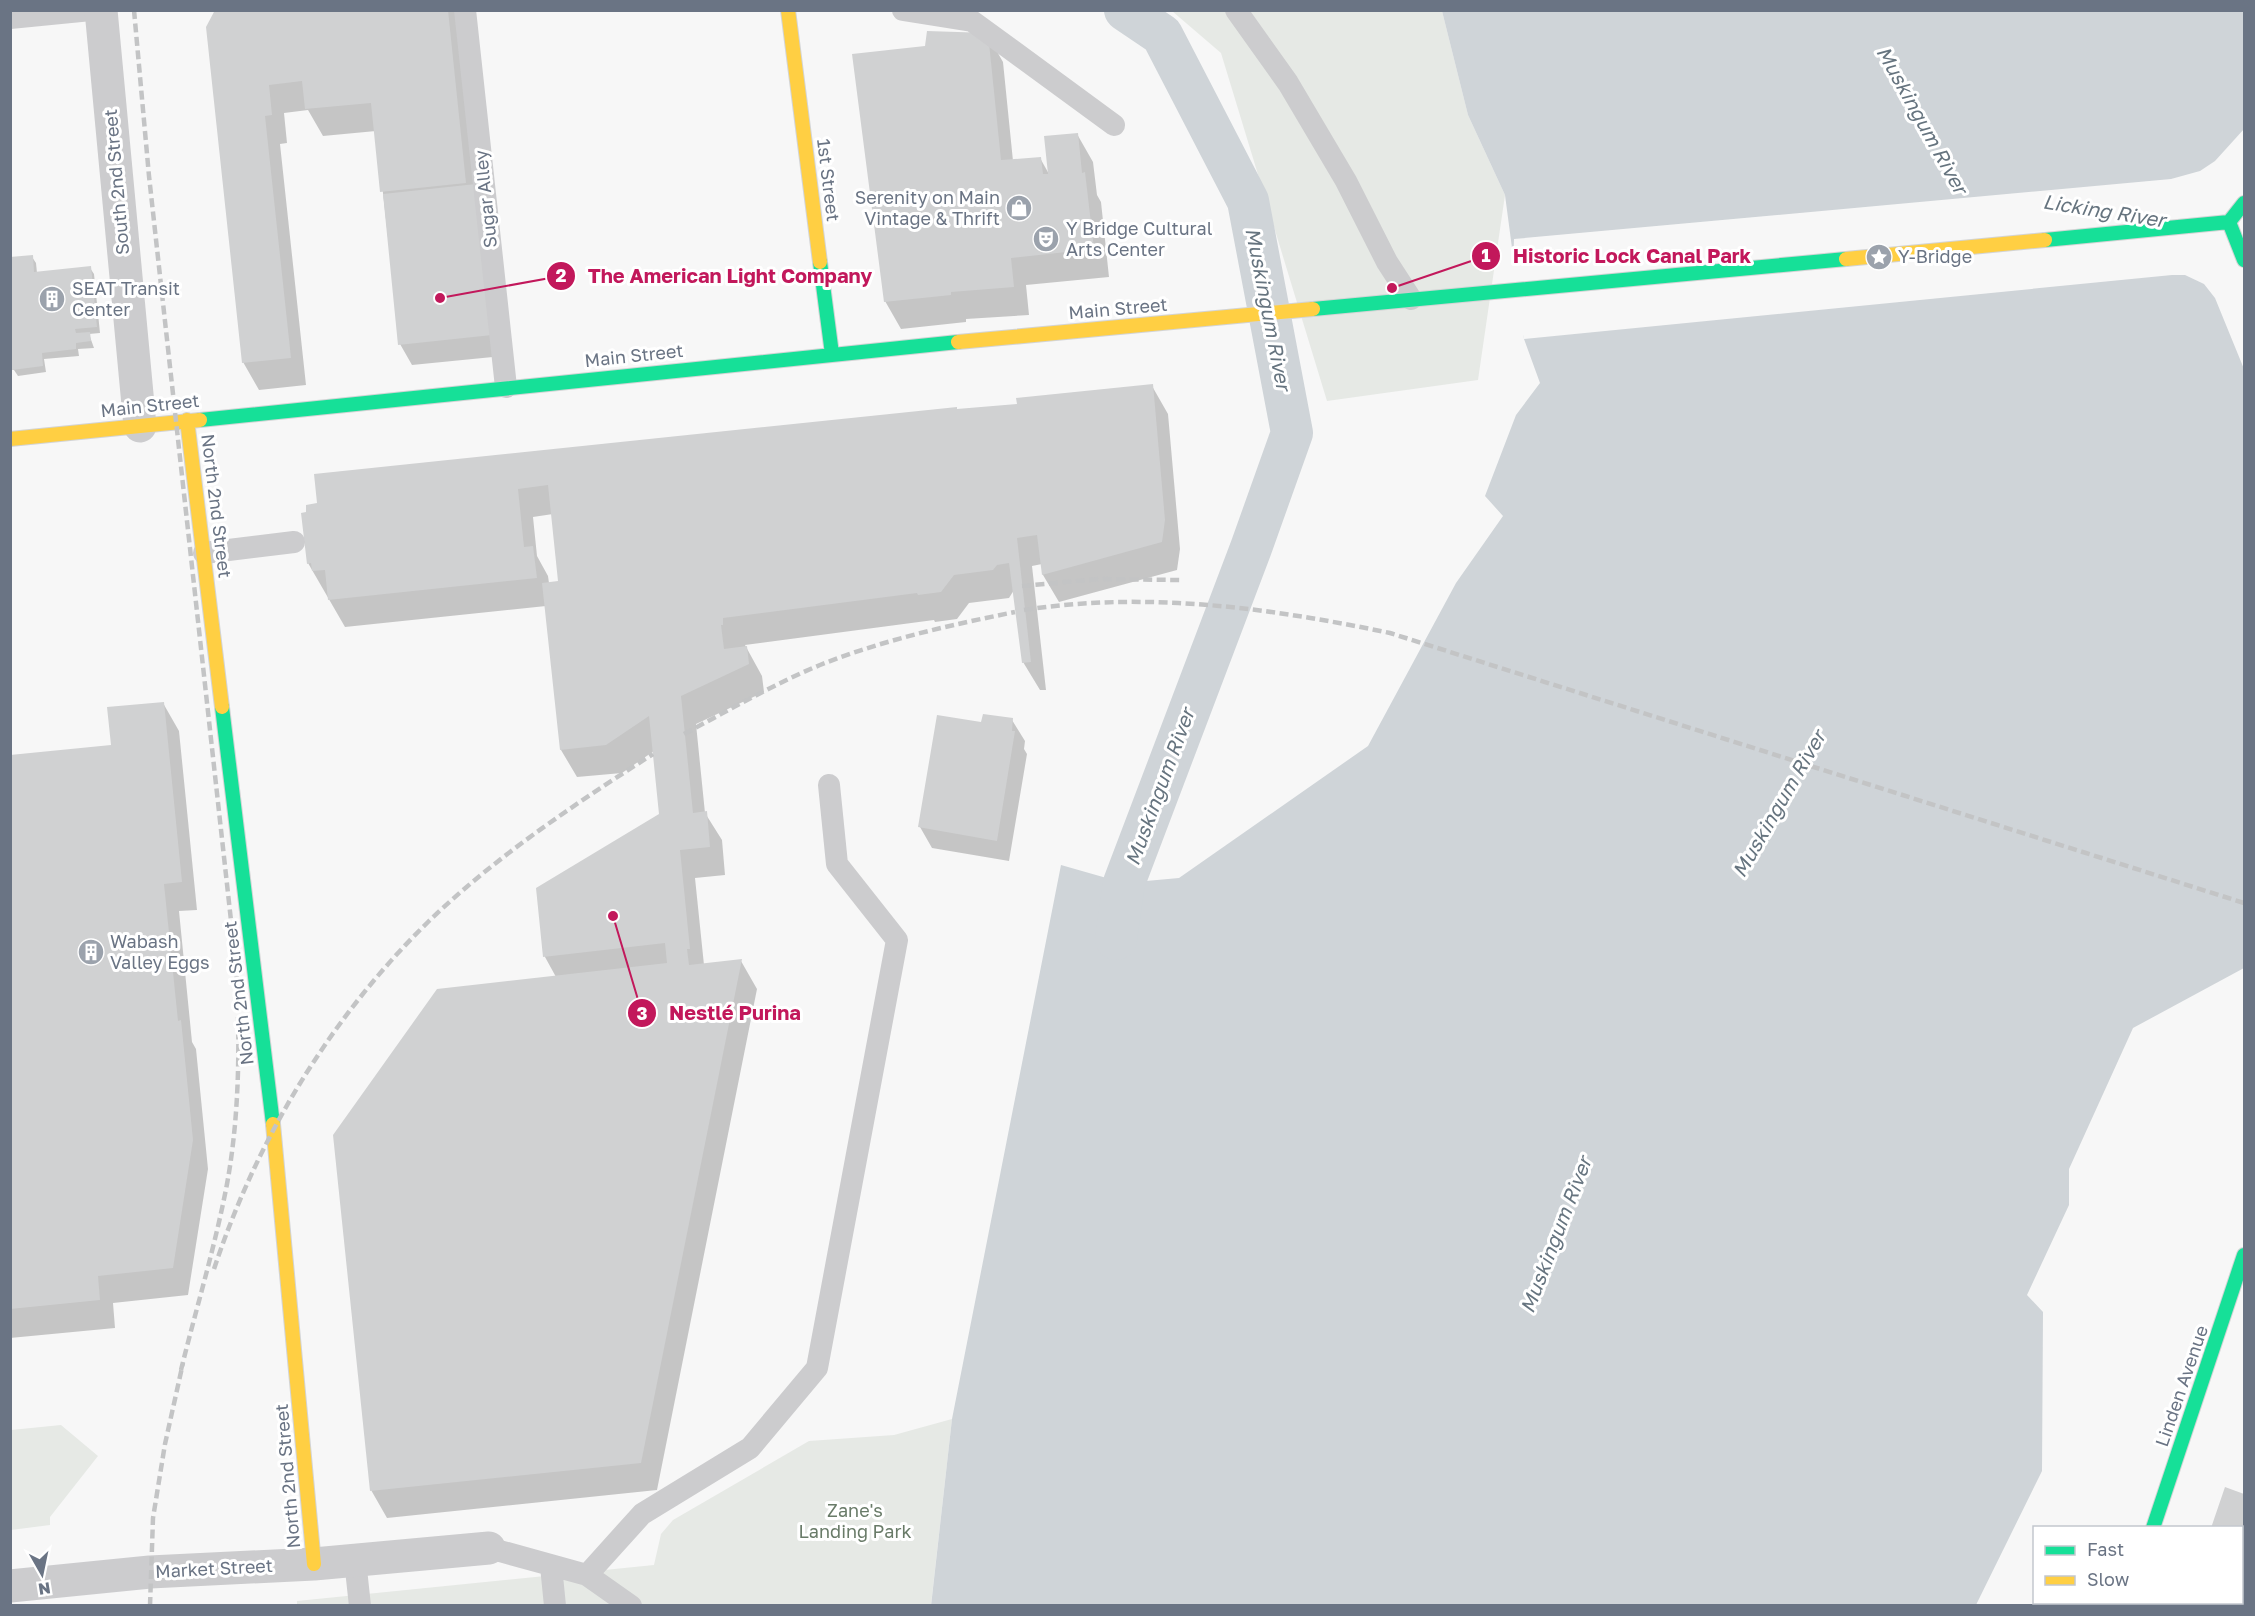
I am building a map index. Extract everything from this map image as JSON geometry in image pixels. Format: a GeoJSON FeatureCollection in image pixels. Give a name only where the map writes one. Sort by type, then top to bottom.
{"type":"FeatureCollection","features":[{"type":"Feature","properties":{"kind":"main road","name":"1st Street"},"geometry":{"type":"LineString","coordinates":[[788,10],[832,354]]}},
{"type":"Feature","properties":{"kind":"main road"},"geometry":{"type":"LineString","coordinates":[[2244,203],[2229,222],[2244,260]]}},
{"type":"Feature","properties":{"kind":"main road","name":"Main Street"},"geometry":{"type":"LineString","coordinates":[[10,439],[832,354],[2229,222]]}},
{"type":"Feature","properties":{"kind":"main road","name":"North 2nd Street"},"geometry":{"type":"LineString","coordinates":[[187,420],[274,1128],[314,1564]]}},
{"type":"Feature","properties":{"kind":"main road","name":"Linden Avenue"},"geometry":{"type":"LineString","coordinates":[[2153,1526],[2244,1255]]}},
{"type":"Feature","properties":{"kind":"street","name":"South 2nd Street"},"geometry":{"type":"LineString","coordinates":[[101,10],[140,426]]}},
{"type":"Feature","properties":{"kind":"street","name":"Market Street"},"geometry":{"type":"LineString","coordinates":[[10,1586],[150,1572],[314,1564],[489,1548]]}},
{"type":"Feature","properties":{"kind":"lane"},"geometry":{"type":"LineString","coordinates":[[10,18],[91,10]]}},
{"type":"Feature","properties":{"kind":"lane","name":"Sugar Alley"},"geometry":{"type":"LineString","coordinates":[[465,10],[506,387]]}},
{"type":"Feature","properties":{"kind":"lane"},"geometry":{"type":"LineString","coordinates":[[903,10],[972,21],[1114,126]]}},
{"type":"Feature","properties":{"kind":"lane"},"geometry":{"type":"LineString","coordinates":[[1236,10],[1288,83],[1346,181],[1387,262],[1411,299]]}},
{"type":"Feature","properties":{"kind":"lane"},"geometry":{"type":"LineString","coordinates":[[204,553],[294,542]]}},
{"type":"Feature","properties":{"kind":"lane"},"geometry":{"type":"LineString","coordinates":[[587,1575],[642,1514],[750,1448],[817,1368],[897,940],[837,864],[829,785]]}},
{"type":"Feature","properties":{"kind":"lane"},"geometry":{"type":"LineString","coordinates":[[489,1548],[587,1575],[631,1605]]}},
{"type":"Feature","properties":{"kind":"lane"},"geometry":{"type":"LineString","coordinates":[[355,1560],[360,1605]]}},
{"type":"Feature","properties":{"kind":"lane"},"geometry":{"type":"LineString","coordinates":[[552,1566],[555,1605]]}},
{"type":"Feature","properties":{"kind":"green space"},"geometry":{"type":"Polygon","coordinates":[[[1172,11],[1442,11],[1468,115],[1505,195],[1478,380],[1327,401],[1221,53],[1172,11]]]}},
{"type":"Feature","properties":{"kind":"green space","name":"Zane's Landing Park"},"geometry":{"type":"Polygon","coordinates":[[[952,1419],[931,1605],[297,1606],[297,1601],[654,1565],[661,1534],[673,1520],[809,1441],[894,1435],[952,1419]]]}},
{"type":"Feature","properties":{"kind":"green space"},"geometry":{"type":"Polygon","coordinates":[[[61,1425],[98,1456],[50,1517],[50,1525],[11,1530],[11,1430],[61,1425]]]}},
{"type":"Feature","properties":{"kind":"water","name":"Licking River"},"geometry":{"type":"Polygon","coordinates":[[[1442,11],[2244,11],[2244,968],[2133,1028],[2069,1169],[2069,1205],[2027,1295],[2043,1312],[2042,1471],[1976,1605],[931,1606],[952,1419],[1061,865],[1124,883],[1179,878],[1368,746],[1456,583],[1503,516],[1485,496],[1516,415],[1540,383],[1524,339],[1505,195],[1468,115],[1442,11]]]}},
{"type":"Feature","properties":{"kind":"pier","name":"Y-Bridge"},"geometry":{"type":"Polygon","coordinates":[[[2244,129],[2244,369],[2215,298],[2204,284],[2185,275],[1524,339],[1513,272],[1514,239],[2171,179],[2200,171],[2215,161],[2244,129]]]}},
{"type":"Feature","properties":{"kind":"building"},"geometry":{"type":"Polygon","coordinates":[[[215,10],[448,10],[466,183],[380,192],[371,103],[305,109],[302,81],[269,85],[272,115],[265,116],[291,358],[242,363],[206,27],[215,10]]]}},
{"type":"Feature","properties":{"kind":"building"},"geometry":{"type":"Polygon","coordinates":[[[927,31],[988,33],[1001,160],[1041,157],[1043,174],[1048,174],[1044,136],[1078,133],[1094,249],[1011,258],[1014,287],[951,292],[951,295],[884,302],[852,54],[925,46],[927,31]]]}},
{"type":"Feature","properties":{"kind":"building"},"geometry":{"type":"Polygon","coordinates":[[[476,184],[492,335],[398,345],[383,194],[476,184]]]}},
{"type":"Feature","properties":{"kind":"building","name":"SEAT Transit Center"},"geometry":{"type":"Polygon","coordinates":[[[33,255],[34,272],[91,266],[97,327],[75,329],[76,333],[90,332],[91,341],[76,343],[76,349],[42,353],[43,366],[12,370],[10,363],[10,257],[33,255]]]}},
{"type":"Feature","properties":{"kind":"building"},"geometry":{"type":"Polygon","coordinates":[[[1153,384],[1165,520],[1162,542],[1042,575],[1037,535],[1017,538],[1031,662],[1022,663],[1009,563],[997,565],[993,570],[954,575],[941,592],[918,595],[917,593],[723,618],[723,625],[721,625],[724,649],[747,646],[749,664],[681,696],[693,813],[707,811],[710,847],[680,850],[690,949],[687,949],[689,965],[742,959],[641,1463],[370,1491],[333,1135],[437,989],[667,963],[665,943],[543,957],[536,888],[659,814],[649,716],[606,745],[560,750],[542,583],[558,581],[548,485],[518,489],[524,547],[533,546],[537,578],[328,600],[325,570],[312,571],[311,563],[307,564],[301,513],[306,512],[306,505],[317,503],[314,474],[957,407],[957,409],[1017,404],[1016,398],[1153,384]]]}},
{"type":"Feature","properties":{"kind":"building","name":"Wabash Valley Eggs"},"geometry":{"type":"Polygon","coordinates":[[[164,702],[182,882],[164,884],[193,1140],[173,1268],[98,1276],[100,1300],[10,1309],[10,755],[111,745],[107,707],[164,702]]]}},
{"type":"Feature","properties":{"kind":"building"},"geometry":{"type":"Polygon","coordinates":[[[983,714],[1013,718],[1012,731],[1015,731],[997,841],[918,827],[937,715],[981,722],[983,714]]]}},
{"type":"Feature","properties":{"kind":"building"},"geometry":{"type":"Polygon","coordinates":[[[2225,1487],[2244,1494],[2244,1593],[2243,1526],[2212,1526],[2225,1487]]]}},
{"type":"Feature","properties":{"kind":"waterway","name":"Muskingum River"},"geometry":{"type":"LineString","coordinates":[[1116,939],[1124,883],[1251,548],[1292,433],[1248,201],[1162,35],[1125,10]]}},
{"type":"Feature","properties":{"kind":"railway"},"geometry":{"type":"LineString","coordinates":[[134,10],[149,176],[236,966],[237,993],[237,1103],[227,1184],[181,1370]]}},
{"type":"Feature","properties":{"kind":"railway"},"geometry":{"type":"LineString","coordinates":[[1022,586],[1099,579],[1180,580]]}},
{"type":"Feature","properties":{"kind":"railway"},"geometry":{"type":"LineString","coordinates":[[1024,610],[1116,602],[1162,602],[1299,616],[1390,633],[2244,903]]}},
{"type":"Feature","properties":{"kind":"railway"},"geometry":{"type":"LineString","coordinates":[[684,734],[786,680],[844,656],[917,634],[1015,612]]}},
{"type":"Feature","properties":{"kind":"railway"},"geometry":{"type":"LineString","coordinates":[[214,1269],[252,1173],[300,1083],[359,998],[392,959],[454,898],[508,853],[653,754]]}},
{"type":"Feature","properties":{"kind":"railway"},"geometry":{"type":"LineString","coordinates":[[150,1606],[153,1518],[165,1444],[183,1363]]}},
{"type":"Feature","properties":{"kind":"traffic: fast"},"geometry":{"type":"LineString","coordinates":[[2045,240],[2229,222],[2244,203]]}},
{"type":"Feature","properties":{"kind":"traffic: fast"},"geometry":{"type":"LineString","coordinates":[[2229,222],[2244,260]]}},
{"type":"Feature","properties":{"kind":"traffic: fast"},"geometry":{"type":"LineString","coordinates":[[1313,309],[1846,259]]}},
{"type":"Feature","properties":{"kind":"traffic: fast"},"geometry":{"type":"LineString","coordinates":[[820,262],[832,354]]}},
{"type":"Feature","properties":{"kind":"traffic: fast"},"geometry":{"type":"LineString","coordinates":[[200,420],[958,342]]}},
{"type":"Feature","properties":{"kind":"traffic: fast"},"geometry":{"type":"LineString","coordinates":[[222,707],[273,1124]]}},
{"type":"Feature","properties":{"kind":"traffic: fast"},"geometry":{"type":"LineString","coordinates":[[2154,1526],[2244,1255]]}},
{"type":"Feature","properties":{"kind":"traffic: slow"},"geometry":{"type":"LineString","coordinates":[[788,10],[820,262]]}},
{"type":"Feature","properties":{"kind":"traffic: slow"},"geometry":{"type":"LineString","coordinates":[[1846,259],[2045,240]]}},
{"type":"Feature","properties":{"kind":"traffic: slow"},"geometry":{"type":"LineString","coordinates":[[958,342],[1313,309]]}},
{"type":"Feature","properties":{"kind":"traffic: slow"},"geometry":{"type":"LineString","coordinates":[[187,420],[222,707]]}},
{"type":"Feature","properties":{"kind":"traffic: slow"},"geometry":{"type":"LineString","coordinates":[[10,439],[200,420]]}},
{"type":"Feature","properties":{"kind":"traffic: slow"},"geometry":{"type":"LineString","coordinates":[[273,1124],[314,1564]]}},
{"type":"Feature","properties":{"kind":"place","name":"Serenity on Main Vintage & Thrift"},"geometry":{"type":"Point","coordinates":[1019,208]}},
{"type":"Feature","properties":{"kind":"place","name":"Y Bridge Cultural Arts Center"},"geometry":{"type":"Point","coordinates":[1046,239]}},
{"type":"Feature","properties":{"kind":"place","name":"Y-Bridge"},"geometry":{"type":"Point","coordinates":[1879,257]}},
{"type":"Feature","properties":{"kind":"place","name":"Historic Lock Canal Park"},"geometry":{"type":"Point","coordinates":[1392,288]}},
{"type":"Feature","properties":{"kind":"place","name":"The American Light Company"},"geometry":{"type":"Point","coordinates":[440,298]}},
{"type":"Feature","properties":{"kind":"place","name":"SEAT Transit Center"},"geometry":{"type":"Point","coordinates":[52,299]}},
{"type":"Feature","properties":{"kind":"place","name":"Nestlé Purina"},"geometry":{"type":"Point","coordinates":[613,916]}},
{"type":"Feature","properties":{"kind":"place","name":"Wabash Valley Eggs"},"geometry":{"type":"Point","coordinates":[91,952]}}]}
